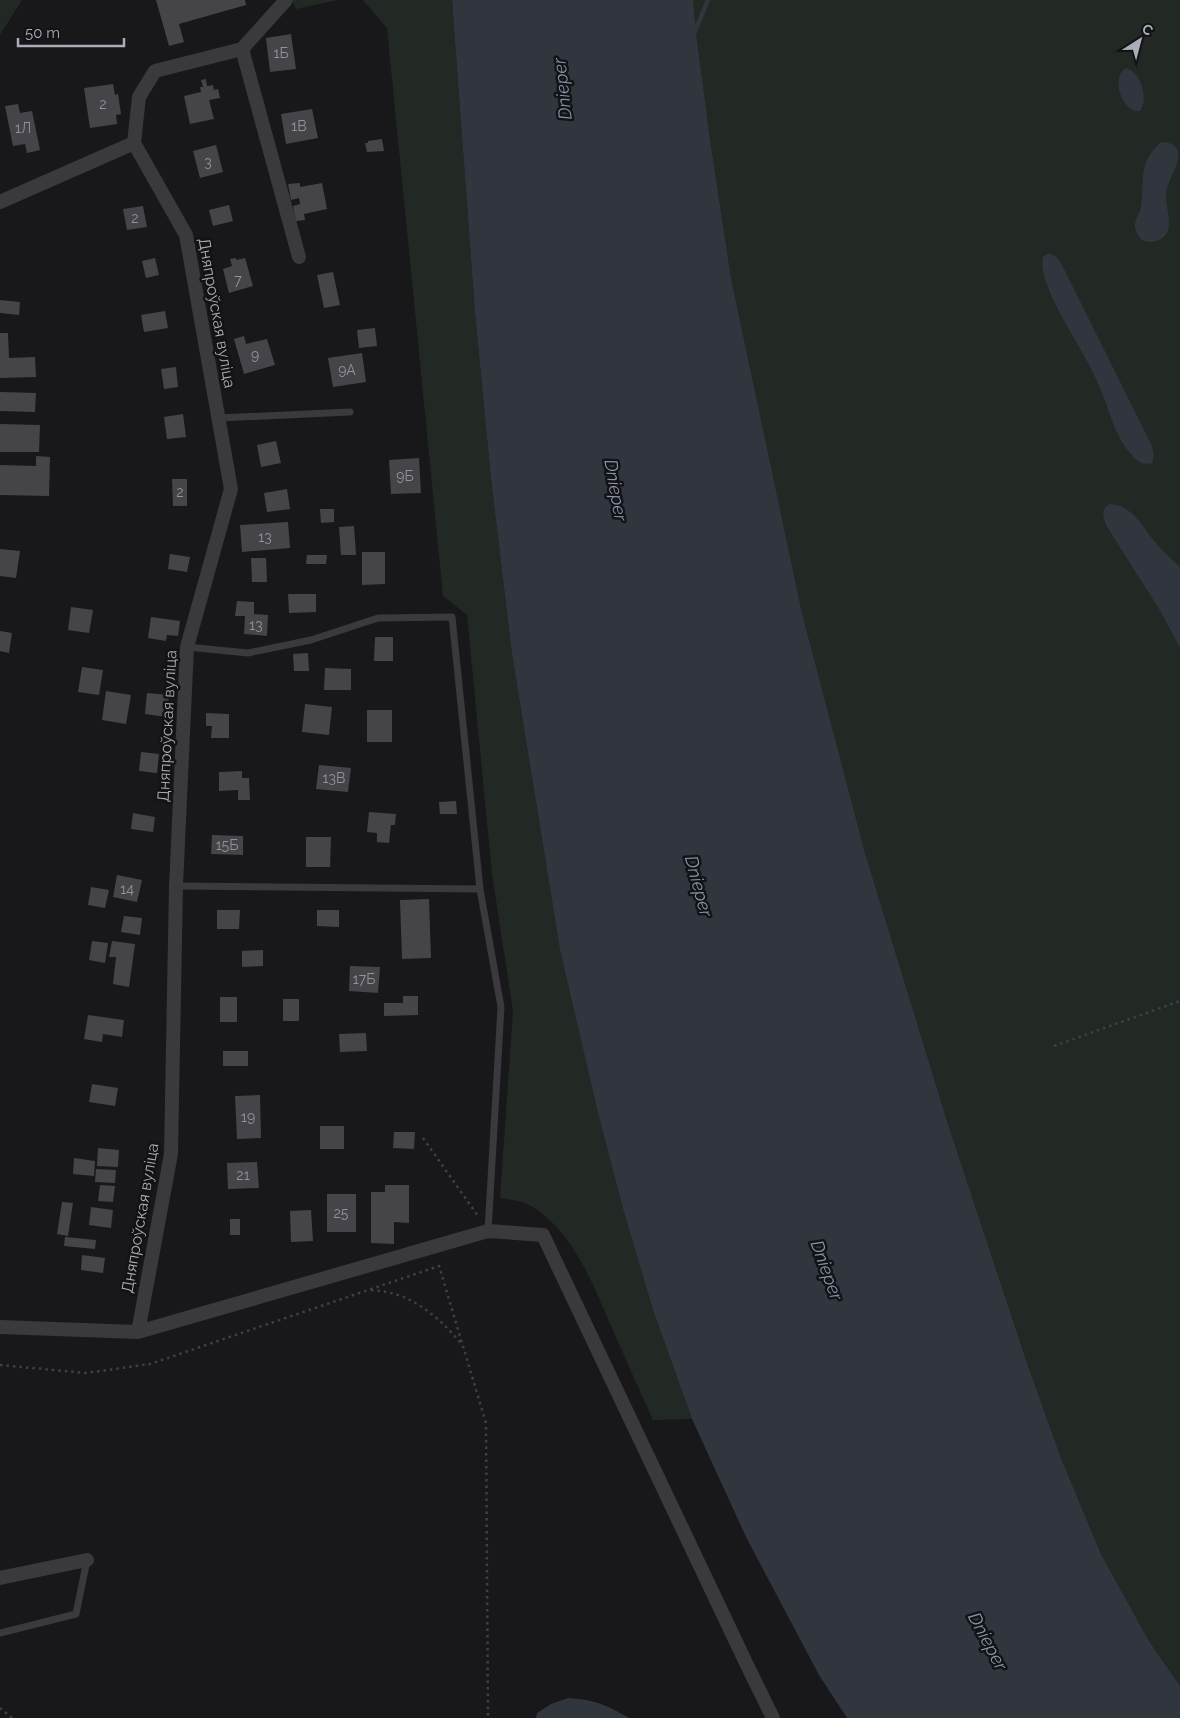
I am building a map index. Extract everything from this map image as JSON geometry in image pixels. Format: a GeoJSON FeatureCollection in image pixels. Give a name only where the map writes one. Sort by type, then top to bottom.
{"type":"FeatureCollection","features":[{"type":"Feature","properties":{"kind":"street"},"geometry":{"type":"LineString","coordinates":[[0,202],[134,144],[140,97],[155,71],[242,48],[286,0]]}},
{"type":"Feature","properties":{"kind":"street"},"geometry":{"type":"LineString","coordinates":[[242,48],[299,257]]}},
{"type":"Feature","properties":{"kind":"street","name":"Дняпроўская вуліца"},"geometry":{"type":"LineString","coordinates":[[134,144],[186,235],[231,489],[188,647],[176,886],[171,1154],[138,1332]]}},
{"type":"Feature","properties":{"kind":"street"},"geometry":{"type":"LineString","coordinates":[[0,1327],[138,1332],[488,1231],[543,1235],[742,1656],[774,1718]]}},
{"type":"Feature","properties":{"kind":"street"},"geometry":{"type":"LineString","coordinates":[[0,1578],[87,1560]]}},
{"type":"Feature","properties":{"kind":"lane"},"geometry":{"type":"LineString","coordinates":[[219,418],[350,412]]}},
{"type":"Feature","properties":{"kind":"lane"},"geometry":{"type":"LineString","coordinates":[[188,647],[248,653],[311,640],[378,618],[452,617],[480,889],[501,1007],[488,1231]]}},
{"type":"Feature","properties":{"kind":"lane"},"geometry":{"type":"LineString","coordinates":[[176,886],[480,889]]}},
{"type":"Feature","properties":{"kind":"lane"},"geometry":{"type":"LineString","coordinates":[[0,1633],[76,1614],[87,1560]]}},
{"type":"Feature","properties":{"kind":"path"},"geometry":{"type":"LineString","coordinates":[[1054,1046],[1180,1000]]}},
{"type":"Feature","properties":{"kind":"path"},"geometry":{"type":"LineString","coordinates":[[422,1138],[488,1231]]}},
{"type":"Feature","properties":{"kind":"path"},"geometry":{"type":"LineString","coordinates":[[0,1364],[86,1373],[150,1364],[439,1266],[486,1423],[488,1718]]}},
{"type":"Feature","properties":{"kind":"path"},"geometry":{"type":"LineString","coordinates":[[370,1290],[391,1293],[405,1298],[418,1306],[452,1333],[464,1348]]}},
{"type":"Feature","properties":{"kind":"path"},"geometry":{"type":"LineString","coordinates":[[0,1708],[12,1718]]}},
{"type":"Feature","properties":{"kind":"shaded area"},"geometry":{"type":"Polygon","coordinates":[[[0,0],[22,0],[0,35],[0,0]]]}},
{"type":"Feature","properties":{"kind":"shaded area"},"geometry":{"type":"Polygon","coordinates":[[[292,0],[338,0],[296,9],[292,0]]]}},
{"type":"Feature","properties":{"kind":"shaded area"},"geometry":{"type":"Polygon","coordinates":[[[363,0],[452,0],[475,313],[491,479],[512,654],[560,950],[597,1109],[623,1209],[653,1310],[692,1419],[653,1420],[590,1279],[574,1249],[564,1235],[535,1208],[521,1202],[500,1198],[513,1011],[492,874],[467,615],[443,596],[387,28],[363,0]]]}},
{"type":"Feature","properties":{"kind":"shaded area"},"geometry":{"type":"Polygon","coordinates":[[[693,0],[1180,0],[1180,1686],[1149,1641],[1101,1554],[1061,1458],[1027,1363],[947,1121],[865,853],[802,613],[731,278],[710,139],[693,0]]]}},
{"type":"Feature","properties":{"kind":"water","name":"Dnieper"},"geometry":{"type":"Polygon","coordinates":[[[452,0],[693,0],[710,139],[731,278],[802,613],[865,853],[947,1121],[1027,1363],[1061,1458],[1101,1554],[1149,1641],[1180,1686],[1180,1718],[847,1718],[819,1675],[747,1539],[692,1419],[653,1310],[623,1209],[597,1109],[560,950],[512,654],[491,479],[475,313],[452,0]]]}},
{"type":"Feature","properties":{"kind":"water"},"geometry":{"type":"Polygon","coordinates":[[[1126,68],[1136,75],[1142,86],[1144,100],[1140,111],[1128,106],[1120,94],[1119,79],[1121,73],[1126,68]]]}},
{"type":"Feature","properties":{"kind":"water"},"geometry":{"type":"Polygon","coordinates":[[[1166,142],[1176,147],[1178,151],[1176,167],[1166,193],[1169,227],[1163,238],[1154,242],[1148,242],[1140,238],[1135,225],[1142,201],[1144,170],[1152,152],[1160,143],[1166,142]]]}},
{"type":"Feature","properties":{"kind":"water"},"geometry":{"type":"Polygon","coordinates":[[[1047,254],[1055,256],[1061,263],[1150,443],[1153,454],[1152,463],[1145,464],[1137,460],[1124,446],[1092,370],[1049,290],[1043,267],[1043,257],[1047,254]]]}},
{"type":"Feature","properties":{"kind":"water"},"geometry":{"type":"Polygon","coordinates":[[[1109,504],[1124,508],[1136,517],[1158,545],[1180,567],[1180,648],[1161,612],[1106,525],[1103,513],[1109,504]]]}},
{"type":"Feature","properties":{"kind":"water"},"geometry":{"type":"Polygon","coordinates":[[[568,1698],[600,1704],[629,1718],[536,1718],[537,1713],[551,1704],[568,1698]]]}},
{"type":"Feature","properties":{"kind":"building"},"geometry":{"type":"Polygon","coordinates":[[[156,0],[245,0],[246,5],[179,24],[184,42],[169,46],[156,0]]]}},
{"type":"Feature","properties":{"kind":"building"},"geometry":{"type":"Polygon","coordinates":[[[291,34],[296,69],[270,72],[266,38],[291,34]]]}},
{"type":"Feature","properties":{"kind":"building"},"geometry":{"type":"Polygon","coordinates":[[[206,79],[207,86],[213,85],[214,90],[218,89],[220,98],[209,100],[214,119],[190,124],[184,96],[201,92],[200,87],[203,87],[201,80],[206,79]]]}},
{"type":"Feature","properties":{"kind":"building"},"geometry":{"type":"Polygon","coordinates":[[[113,84],[115,95],[118,94],[121,114],[116,115],[117,124],[90,128],[84,88],[113,84]]]}},
{"type":"Feature","properties":{"kind":"building"},"geometry":{"type":"Polygon","coordinates":[[[18,104],[20,113],[32,111],[40,150],[27,153],[25,144],[13,146],[5,106],[18,104]]]}},
{"type":"Feature","properties":{"kind":"building"},"geometry":{"type":"Polygon","coordinates":[[[312,109],[318,138],[286,144],[281,114],[312,109]]]}},
{"type":"Feature","properties":{"kind":"building"},"geometry":{"type":"Polygon","coordinates":[[[382,139],[384,151],[367,152],[365,143],[382,139]]]}},
{"type":"Feature","properties":{"kind":"building"},"geometry":{"type":"Polygon","coordinates":[[[216,145],[223,172],[200,178],[193,151],[216,145]]]}},
{"type":"Feature","properties":{"kind":"building"},"geometry":{"type":"Polygon","coordinates":[[[300,183],[300,187],[322,183],[327,209],[304,214],[305,220],[296,221],[293,206],[300,204],[299,198],[291,200],[288,184],[300,183]]]}},
{"type":"Feature","properties":{"kind":"building"},"geometry":{"type":"Polygon","coordinates":[[[229,205],[233,221],[213,226],[209,210],[229,205]]]}},
{"type":"Feature","properties":{"kind":"building"},"geometry":{"type":"Polygon","coordinates":[[[143,206],[147,227],[127,230],[123,209],[143,206]]]}},
{"type":"Feature","properties":{"kind":"building"},"geometry":{"type":"Polygon","coordinates":[[[155,258],[159,275],[146,278],[142,261],[155,258]]]}},
{"type":"Feature","properties":{"kind":"building"},"geometry":{"type":"Polygon","coordinates":[[[236,258],[236,260],[245,258],[253,286],[229,293],[223,269],[232,266],[230,259],[236,258]]]}},
{"type":"Feature","properties":{"kind":"building"},"geometry":{"type":"Polygon","coordinates":[[[333,272],[340,305],[324,308],[317,275],[333,272]]]}},
{"type":"Feature","properties":{"kind":"building"},"geometry":{"type":"Polygon","coordinates":[[[0,300],[20,302],[19,315],[0,313],[0,300]]]}},
{"type":"Feature","properties":{"kind":"building"},"geometry":{"type":"Polygon","coordinates":[[[165,311],[168,328],[144,332],[141,315],[165,311]]]}},
{"type":"Feature","properties":{"kind":"building"},"geometry":{"type":"Polygon","coordinates":[[[375,328],[377,346],[359,348],[357,330],[375,328]]]}},
{"type":"Feature","properties":{"kind":"building"},"geometry":{"type":"Polygon","coordinates":[[[0,333],[8,333],[9,358],[35,357],[36,377],[0,378],[0,333]]]}},
{"type":"Feature","properties":{"kind":"building"},"geometry":{"type":"Polygon","coordinates":[[[244,336],[246,344],[267,339],[275,365],[244,374],[234,339],[244,336]]]}},
{"type":"Feature","properties":{"kind":"building"},"geometry":{"type":"Polygon","coordinates":[[[362,353],[366,382],[333,387],[328,358],[362,353]]]}},
{"type":"Feature","properties":{"kind":"building"},"geometry":{"type":"Polygon","coordinates":[[[176,367],[178,387],[164,389],[161,369],[176,367]]]}},
{"type":"Feature","properties":{"kind":"building"},"geometry":{"type":"Polygon","coordinates":[[[0,392],[36,393],[35,412],[0,411],[0,392]]]}},
{"type":"Feature","properties":{"kind":"building"},"geometry":{"type":"Polygon","coordinates":[[[183,414],[186,437],[167,439],[164,417],[183,414]]]}},
{"type":"Feature","properties":{"kind":"building"},"geometry":{"type":"Polygon","coordinates":[[[0,424],[40,425],[39,452],[0,452],[0,424]]]}},
{"type":"Feature","properties":{"kind":"building"},"geometry":{"type":"Polygon","coordinates":[[[276,441],[281,463],[261,467],[257,445],[276,441]]]}},
{"type":"Feature","properties":{"kind":"building"},"geometry":{"type":"Polygon","coordinates":[[[36,456],[50,457],[49,496],[0,495],[0,465],[36,466],[36,456]]]}},
{"type":"Feature","properties":{"kind":"building"},"geometry":{"type":"Polygon","coordinates":[[[419,458],[421,493],[391,494],[389,460],[419,458]]]}},
{"type":"Feature","properties":{"kind":"building"},"geometry":{"type":"Polygon","coordinates":[[[172,479],[187,479],[187,506],[173,506],[172,479]]]}},
{"type":"Feature","properties":{"kind":"building"},"geometry":{"type":"Polygon","coordinates":[[[287,489],[290,509],[267,512],[264,493],[287,489]]]}},
{"type":"Feature","properties":{"kind":"building"},"geometry":{"type":"Polygon","coordinates":[[[320,509],[334,509],[334,522],[321,523],[320,509]]]}},
{"type":"Feature","properties":{"kind":"building"},"geometry":{"type":"Polygon","coordinates":[[[288,522],[290,548],[242,552],[240,525],[288,522]]]}},
{"type":"Feature","properties":{"kind":"building"},"geometry":{"type":"Polygon","coordinates":[[[354,526],[356,555],[341,555],[339,527],[354,526]]]}},
{"type":"Feature","properties":{"kind":"building"},"geometry":{"type":"Polygon","coordinates":[[[0,549],[20,551],[16,578],[0,576],[0,549]]]}},
{"type":"Feature","properties":{"kind":"building"},"geometry":{"type":"Polygon","coordinates":[[[362,552],[385,552],[385,584],[362,585],[362,552]]]}},
{"type":"Feature","properties":{"kind":"building"},"geometry":{"type":"Polygon","coordinates":[[[170,554],[190,557],[187,572],[168,569],[170,554]]]}},
{"type":"Feature","properties":{"kind":"building"},"geometry":{"type":"Polygon","coordinates":[[[307,555],[327,555],[326,564],[306,564],[307,555]]]}},
{"type":"Feature","properties":{"kind":"building"},"geometry":{"type":"Polygon","coordinates":[[[251,558],[266,558],[267,582],[252,582],[251,558]]]}},
{"type":"Feature","properties":{"kind":"building"},"geometry":{"type":"Polygon","coordinates":[[[288,594],[316,594],[316,612],[289,613],[288,594]]]}},
{"type":"Feature","properties":{"kind":"building"},"geometry":{"type":"Polygon","coordinates":[[[237,601],[254,602],[254,614],[268,615],[267,636],[244,634],[245,616],[235,616],[237,601]]]}},
{"type":"Feature","properties":{"kind":"building"},"geometry":{"type":"Polygon","coordinates":[[[71,607],[93,610],[89,633],[68,630],[71,607]]]}},
{"type":"Feature","properties":{"kind":"building"},"geometry":{"type":"Polygon","coordinates":[[[151,617],[180,621],[178,636],[167,635],[166,641],[148,638],[151,617]]]}},
{"type":"Feature","properties":{"kind":"building"},"geometry":{"type":"Polygon","coordinates":[[[0,631],[12,633],[9,653],[0,651],[0,631]]]}},
{"type":"Feature","properties":{"kind":"building"},"geometry":{"type":"Polygon","coordinates":[[[375,637],[393,637],[393,661],[374,661],[375,637]]]}},
{"type":"Feature","properties":{"kind":"building"},"geometry":{"type":"Polygon","coordinates":[[[308,653],[309,671],[294,671],[293,654],[308,653]]]}},
{"type":"Feature","properties":{"kind":"building"},"geometry":{"type":"Polygon","coordinates":[[[82,667],[103,670],[99,695],[78,692],[82,667]]]}},
{"type":"Feature","properties":{"kind":"building"},"geometry":{"type":"Polygon","coordinates":[[[325,668],[351,669],[351,690],[324,690],[325,668]]]}},
{"type":"Feature","properties":{"kind":"building"},"geometry":{"type":"Polygon","coordinates":[[[106,691],[131,695],[126,724],[102,720],[106,691]]]}},
{"type":"Feature","properties":{"kind":"building"},"geometry":{"type":"Polygon","coordinates":[[[147,693],[169,695],[167,717],[145,714],[147,693]]]}},
{"type":"Feature","properties":{"kind":"building"},"geometry":{"type":"Polygon","coordinates":[[[305,704],[332,707],[329,735],[302,732],[305,704]]]}},
{"type":"Feature","properties":{"kind":"building"},"geometry":{"type":"Polygon","coordinates":[[[367,710],[392,710],[392,742],[367,742],[367,710]]]}},
{"type":"Feature","properties":{"kind":"building"},"geometry":{"type":"Polygon","coordinates":[[[206,713],[229,714],[229,738],[211,738],[212,726],[206,726],[206,713]]]}},
{"type":"Feature","properties":{"kind":"building"},"geometry":{"type":"Polygon","coordinates":[[[141,752],[159,754],[157,773],[139,771],[141,752]]]}},
{"type":"Feature","properties":{"kind":"building"},"geometry":{"type":"Polygon","coordinates":[[[319,765],[351,768],[348,792],[316,789],[319,765]]]}},
{"type":"Feature","properties":{"kind":"building"},"geometry":{"type":"Polygon","coordinates":[[[242,771],[242,778],[249,778],[250,800],[238,800],[238,790],[219,791],[219,772],[242,771]]]}},
{"type":"Feature","properties":{"kind":"building"},"geometry":{"type":"Polygon","coordinates":[[[456,801],[457,814],[440,814],[439,802],[456,801]]]}},
{"type":"Feature","properties":{"kind":"building"},"geometry":{"type":"Polygon","coordinates":[[[369,812],[396,814],[395,825],[391,825],[389,843],[377,842],[377,833],[367,832],[369,812]]]}},
{"type":"Feature","properties":{"kind":"building"},"geometry":{"type":"Polygon","coordinates":[[[133,813],[155,817],[153,832],[131,829],[133,813]]]}},
{"type":"Feature","properties":{"kind":"building"},"geometry":{"type":"Polygon","coordinates":[[[212,835],[243,836],[243,855],[211,854],[212,835]]]}},
{"type":"Feature","properties":{"kind":"building"},"geometry":{"type":"Polygon","coordinates":[[[306,837],[331,837],[330,867],[306,867],[306,837]]]}},
{"type":"Feature","properties":{"kind":"building"},"geometry":{"type":"Polygon","coordinates":[[[117,875],[142,880],[137,902],[113,897],[117,875]]]}},
{"type":"Feature","properties":{"kind":"building"},"geometry":{"type":"Polygon","coordinates":[[[91,887],[109,890],[105,908],[88,905],[91,887]]]}},
{"type":"Feature","properties":{"kind":"building"},"geometry":{"type":"Polygon","coordinates":[[[429,899],[431,958],[402,959],[400,900],[429,899]]]}},
{"type":"Feature","properties":{"kind":"building"},"geometry":{"type":"Polygon","coordinates":[[[217,910],[240,910],[239,929],[217,929],[217,910]]]}},
{"type":"Feature","properties":{"kind":"building"},"geometry":{"type":"Polygon","coordinates":[[[317,910],[339,910],[339,927],[317,926],[317,910]]]}},
{"type":"Feature","properties":{"kind":"building"},"geometry":{"type":"Polygon","coordinates":[[[124,916],[142,918],[140,935],[121,932],[124,916]]]}},
{"type":"Feature","properties":{"kind":"building"},"geometry":{"type":"Polygon","coordinates":[[[92,941],[108,943],[105,963],[89,960],[92,941]]]}},
{"type":"Feature","properties":{"kind":"building"},"geometry":{"type":"Polygon","coordinates":[[[112,941],[135,944],[129,987],[113,984],[116,957],[109,957],[112,941]]]}},
{"type":"Feature","properties":{"kind":"building"},"geometry":{"type":"Polygon","coordinates":[[[263,950],[263,966],[242,967],[242,951],[263,950]]]}},
{"type":"Feature","properties":{"kind":"building"},"geometry":{"type":"Polygon","coordinates":[[[350,966],[380,967],[378,993],[349,991],[350,966]]]}},
{"type":"Feature","properties":{"kind":"building"},"geometry":{"type":"Polygon","coordinates":[[[403,996],[418,996],[418,1015],[384,1016],[384,1003],[403,1003],[403,996]]]}},
{"type":"Feature","properties":{"kind":"building"},"geometry":{"type":"Polygon","coordinates":[[[220,997],[237,997],[237,1022],[220,1022],[220,997]]]}},
{"type":"Feature","properties":{"kind":"building"},"geometry":{"type":"Polygon","coordinates":[[[283,999],[299,999],[299,1021],[283,1021],[283,999]]]}},
{"type":"Feature","properties":{"kind":"building"},"geometry":{"type":"Polygon","coordinates":[[[88,1015],[124,1020],[122,1037],[103,1034],[102,1042],[84,1039],[88,1015]]]}},
{"type":"Feature","properties":{"kind":"building"},"geometry":{"type":"Polygon","coordinates":[[[366,1033],[367,1051],[340,1052],[339,1034],[366,1033]]]}},
{"type":"Feature","properties":{"kind":"building"},"geometry":{"type":"Polygon","coordinates":[[[223,1051],[248,1051],[248,1066],[223,1066],[223,1051]]]}},
{"type":"Feature","properties":{"kind":"building"},"geometry":{"type":"Polygon","coordinates":[[[92,1084],[118,1088],[115,1106],[89,1102],[92,1084]]]}},
{"type":"Feature","properties":{"kind":"building"},"geometry":{"type":"Polygon","coordinates":[[[260,1095],[261,1138],[237,1139],[235,1096],[260,1095]]]}},
{"type":"Feature","properties":{"kind":"building"},"geometry":{"type":"Polygon","coordinates":[[[320,1126],[344,1126],[344,1149],[320,1149],[320,1126]]]}},
{"type":"Feature","properties":{"kind":"building"},"geometry":{"type":"Polygon","coordinates":[[[394,1132],[415,1132],[414,1149],[393,1148],[394,1132]]]}},
{"type":"Feature","properties":{"kind":"building"},"geometry":{"type":"Polygon","coordinates":[[[98,1148],[119,1150],[118,1167],[97,1166],[98,1148]]]}},
{"type":"Feature","properties":{"kind":"building"},"geometry":{"type":"Polygon","coordinates":[[[74,1158],[95,1161],[94,1176],[73,1174],[74,1158]]]}},
{"type":"Feature","properties":{"kind":"building"},"geometry":{"type":"Polygon","coordinates":[[[257,1162],[259,1188],[228,1189],[227,1163],[257,1162]]]}},
{"type":"Feature","properties":{"kind":"building"},"geometry":{"type":"Polygon","coordinates":[[[96,1169],[116,1170],[115,1183],[95,1182],[96,1169]]]}},
{"type":"Feature","properties":{"kind":"building"},"geometry":{"type":"Polygon","coordinates":[[[100,1185],[115,1186],[113,1202],[98,1201],[100,1185]]]}},
{"type":"Feature","properties":{"kind":"building"},"geometry":{"type":"Polygon","coordinates":[[[385,1185],[409,1185],[409,1223],[394,1222],[394,1244],[371,1243],[371,1192],[385,1192],[385,1185]]]}},
{"type":"Feature","properties":{"kind":"building"},"geometry":{"type":"Polygon","coordinates":[[[327,1194],[356,1194],[356,1232],[327,1232],[327,1194]]]}},
{"type":"Feature","properties":{"kind":"building"},"geometry":{"type":"Polygon","coordinates":[[[62,1202],[73,1203],[68,1236],[57,1234],[62,1202]]]}},
{"type":"Feature","properties":{"kind":"building"},"geometry":{"type":"Polygon","coordinates":[[[91,1207],[113,1210],[111,1228],[89,1225],[91,1207]]]}},
{"type":"Feature","properties":{"kind":"building"},"geometry":{"type":"Polygon","coordinates":[[[311,1210],[313,1241],[291,1242],[290,1211],[311,1210]]]}},
{"type":"Feature","properties":{"kind":"building"},"geometry":{"type":"Polygon","coordinates":[[[230,1219],[240,1219],[240,1235],[230,1235],[230,1219]]]}},
{"type":"Feature","properties":{"kind":"building"},"geometry":{"type":"Polygon","coordinates":[[[65,1237],[96,1240],[95,1249],[64,1246],[65,1237]]]}},
{"type":"Feature","properties":{"kind":"building"},"geometry":{"type":"Polygon","coordinates":[[[82,1255],[105,1258],[103,1273],[81,1270],[82,1255]]]}},
{"type":"Feature","properties":{"kind":"waterway"},"geometry":{"type":"LineString","coordinates":[[693,36],[708,0]]}}]}
